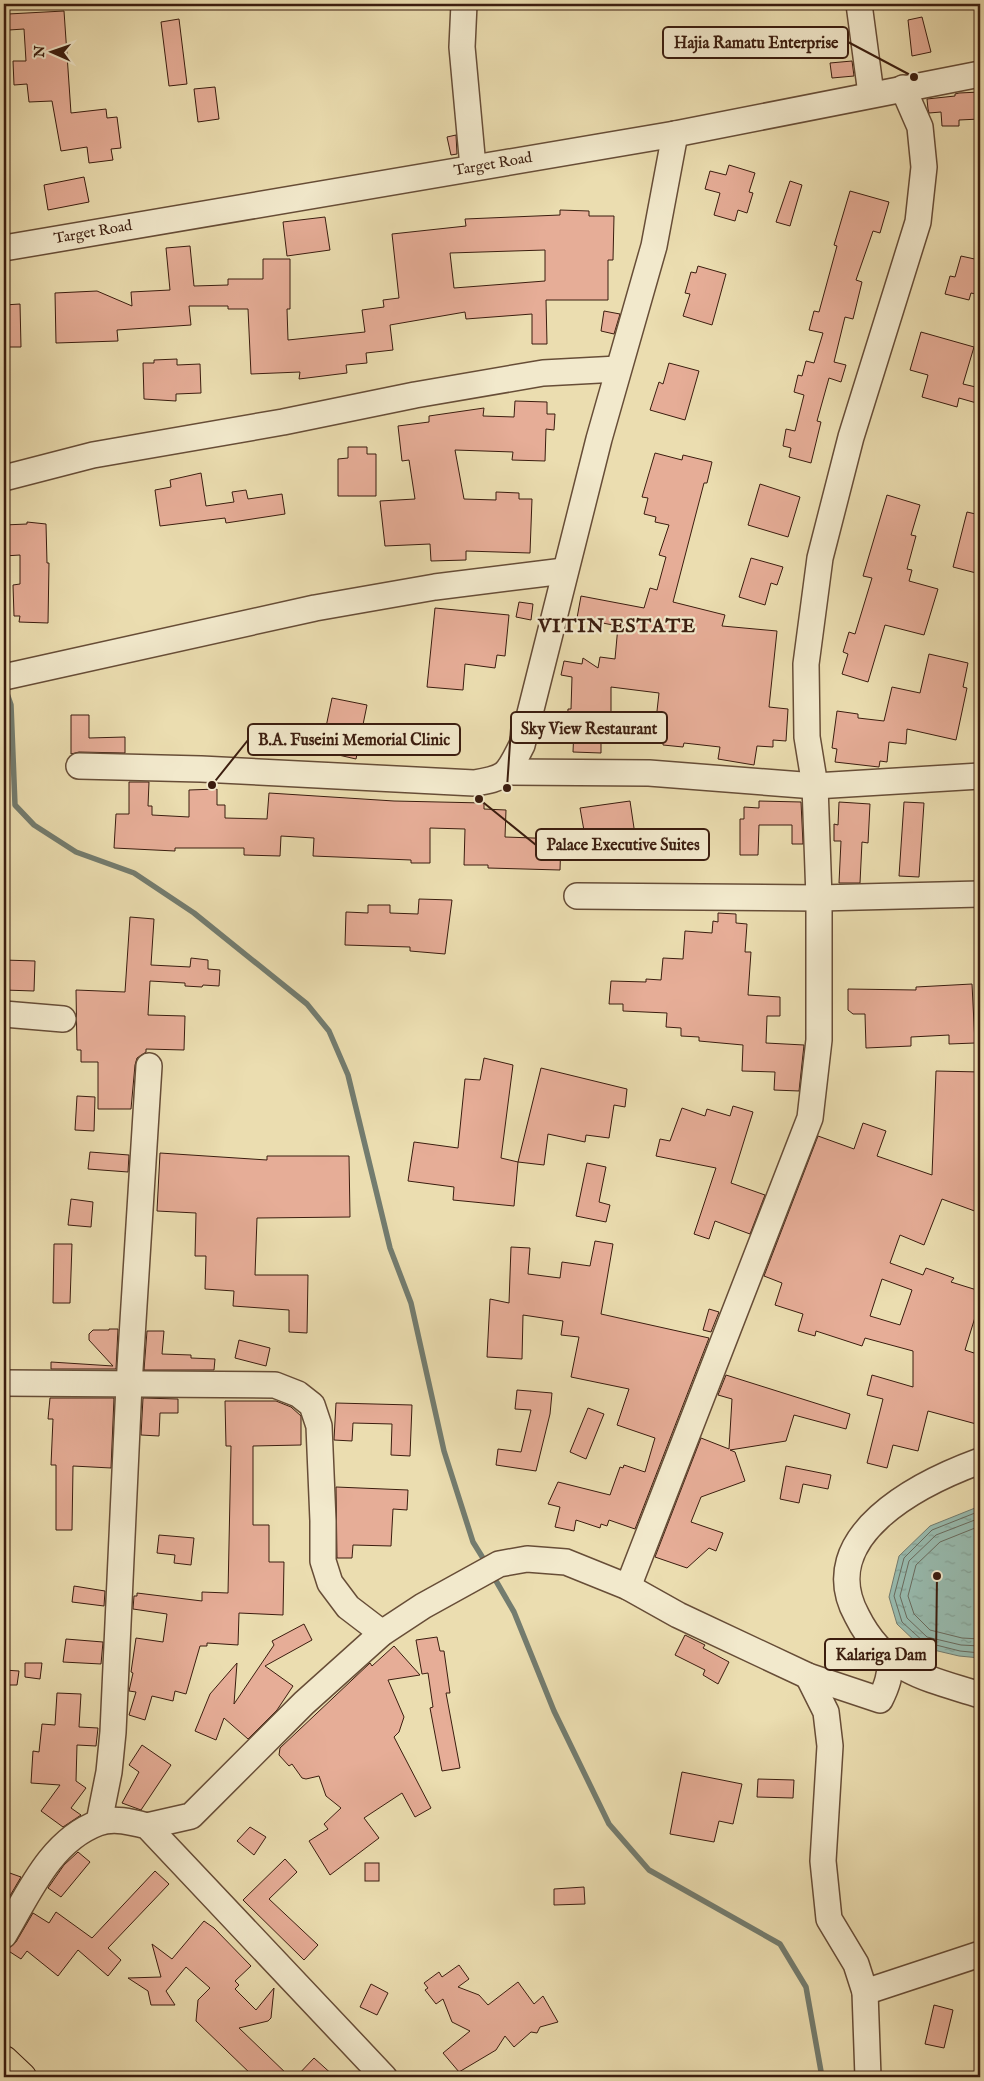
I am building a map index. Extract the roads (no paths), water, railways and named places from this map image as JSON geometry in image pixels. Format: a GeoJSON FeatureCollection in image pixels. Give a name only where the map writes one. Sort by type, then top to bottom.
{"type":"FeatureCollection","features":[{"type":"Feature","properties":{"kind":"main road"},"geometry":{"type":"LineString","coordinates":[[4,2060],[22,2077]]}},
{"type":"Feature","properties":{"kind":"street"},"geometry":{"type":"LineString","coordinates":[[464,4],[462,47],[474,167]]}},
{"type":"Feature","properties":{"kind":"street"},"geometry":{"type":"LineString","coordinates":[[859,4],[871,94]]}},
{"type":"Feature","properties":{"kind":"street","name":"Target Road"},"geometry":{"type":"LineString","coordinates":[[4,248],[675,134],[980,74]]}},
{"type":"Feature","properties":{"kind":"street"},"geometry":{"type":"LineString","coordinates":[[628,1587],[694,1422],[810,1118],[819,1040],[819,898],[815,786],[807,737],[806,664],[820,558],[851,437],[918,222],[924,167],[920,127],[903,88]]}},
{"type":"Feature","properties":{"kind":"street"},"geometry":{"type":"LineString","coordinates":[[509,772],[522,745],[564,571],[618,369],[654,246],[675,134]]}},
{"type":"Feature","properties":{"kind":"street"},"geometry":{"type":"LineString","coordinates":[[4,478],[94,455],[283,422],[415,395],[543,373],[618,369]]}},
{"type":"Feature","properties":{"kind":"street"},"geometry":{"type":"LineString","coordinates":[[7,676],[315,608],[435,587],[564,571]]}},
{"type":"Feature","properties":{"kind":"street"},"geometry":{"type":"LineString","coordinates":[[79,766],[201,769],[474,783],[495,779],[509,772],[649,773],[815,786],[980,776]]}},
{"type":"Feature","properties":{"kind":"street"},"geometry":{"type":"LineString","coordinates":[[577,896],[819,898],[980,894]]}},
{"type":"Feature","properties":{"kind":"street"},"geometry":{"type":"LineString","coordinates":[[4,1014],[63,1019]]}},
{"type":"Feature","properties":{"kind":"street"},"geometry":{"type":"LineString","coordinates":[[99,1822],[109,1772],[113,1732],[129,1385],[149,1066]]}},
{"type":"Feature","properties":{"kind":"street"},"geometry":{"type":"LineString","coordinates":[[4,1383],[275,1385],[298,1394],[312,1405],[319,1426],[323,1561],[330,1582],[348,1607],[382,1633]]}},
{"type":"Feature","properties":{"kind":"street"},"geometry":{"type":"LineString","coordinates":[[980,1461],[926,1485],[898,1503],[870,1527],[858,1540],[852,1551],[846,1583],[849,1599],[866,1634],[890,1658],[906,1668],[980,1695]]}},
{"type":"Feature","properties":{"kind":"street"},"geometry":{"type":"LineString","coordinates":[[4,1936],[49,1860],[73,1837],[99,1822],[125,1821],[147,1826],[191,1816],[304,1704],[382,1633],[423,1606],[499,1564],[527,1559],[566,1562],[628,1587],[678,1615],[808,1676],[880,1700],[891,1671],[890,1658]]}},
{"type":"Feature","properties":{"kind":"street"},"geometry":{"type":"LineString","coordinates":[[808,1676],[826,1712],[830,1746],[823,1861],[829,1919],[856,1964],[865,1992],[868,2077]]}},
{"type":"Feature","properties":{"kind":"street"},"geometry":{"type":"LineString","coordinates":[[147,1826],[384,2077]]}},
{"type":"Feature","properties":{"kind":"street"},"geometry":{"type":"LineString","coordinates":[[865,1992],[980,1954]]}},
{"type":"Feature","properties":{"kind":"water"},"geometry":{"type":"Polygon","coordinates":[[[980,1506],[980,1658],[959,1656],[921,1647],[897,1624],[889,1597],[899,1556],[930,1526],[980,1506]]]}},
{"type":"Feature","properties":{"kind":"waterway"},"geometry":{"type":"LineString","coordinates":[[4,685],[11,705],[15,805],[34,825],[76,852],[134,873],[194,913],[307,1004],[329,1031],[348,1075],[390,1248],[411,1303],[444,1451],[473,1542],[486,1563]]}},
{"type":"Feature","properties":{"kind":"waterway"},"geometry":{"type":"LineString","coordinates":[[492,1574],[514,1612],[554,1711],[609,1824],[649,1870],[780,1944],[806,1987],[822,2077]]}},
{"type":"Feature","properties":{"kind":"place","name":"Hajia Ramatu Enterprise"},"geometry":{"type":"Point","coordinates":[914,77]}},
{"type":"Feature","properties":{"kind":"place","name":"B.A. Fuseini Memorial Clinic"},"geometry":{"type":"Point","coordinates":[212,785]}},
{"type":"Feature","properties":{"kind":"place","name":"Sky View Restaurant"},"geometry":{"type":"Point","coordinates":[507,788]}},
{"type":"Feature","properties":{"kind":"place","name":"Palace Executive Suites"},"geometry":{"type":"Point","coordinates":[479,799]}},
{"type":"Feature","properties":{"kind":"place","name":"Kalariga Dam"},"geometry":{"type":"Point","coordinates":[937,1576]}},
{"type":"Feature","properties":{"kind":"district","name":"VITIN ESTATE"},"geometry":{"type":"Point","coordinates":[617,626]}}]}
